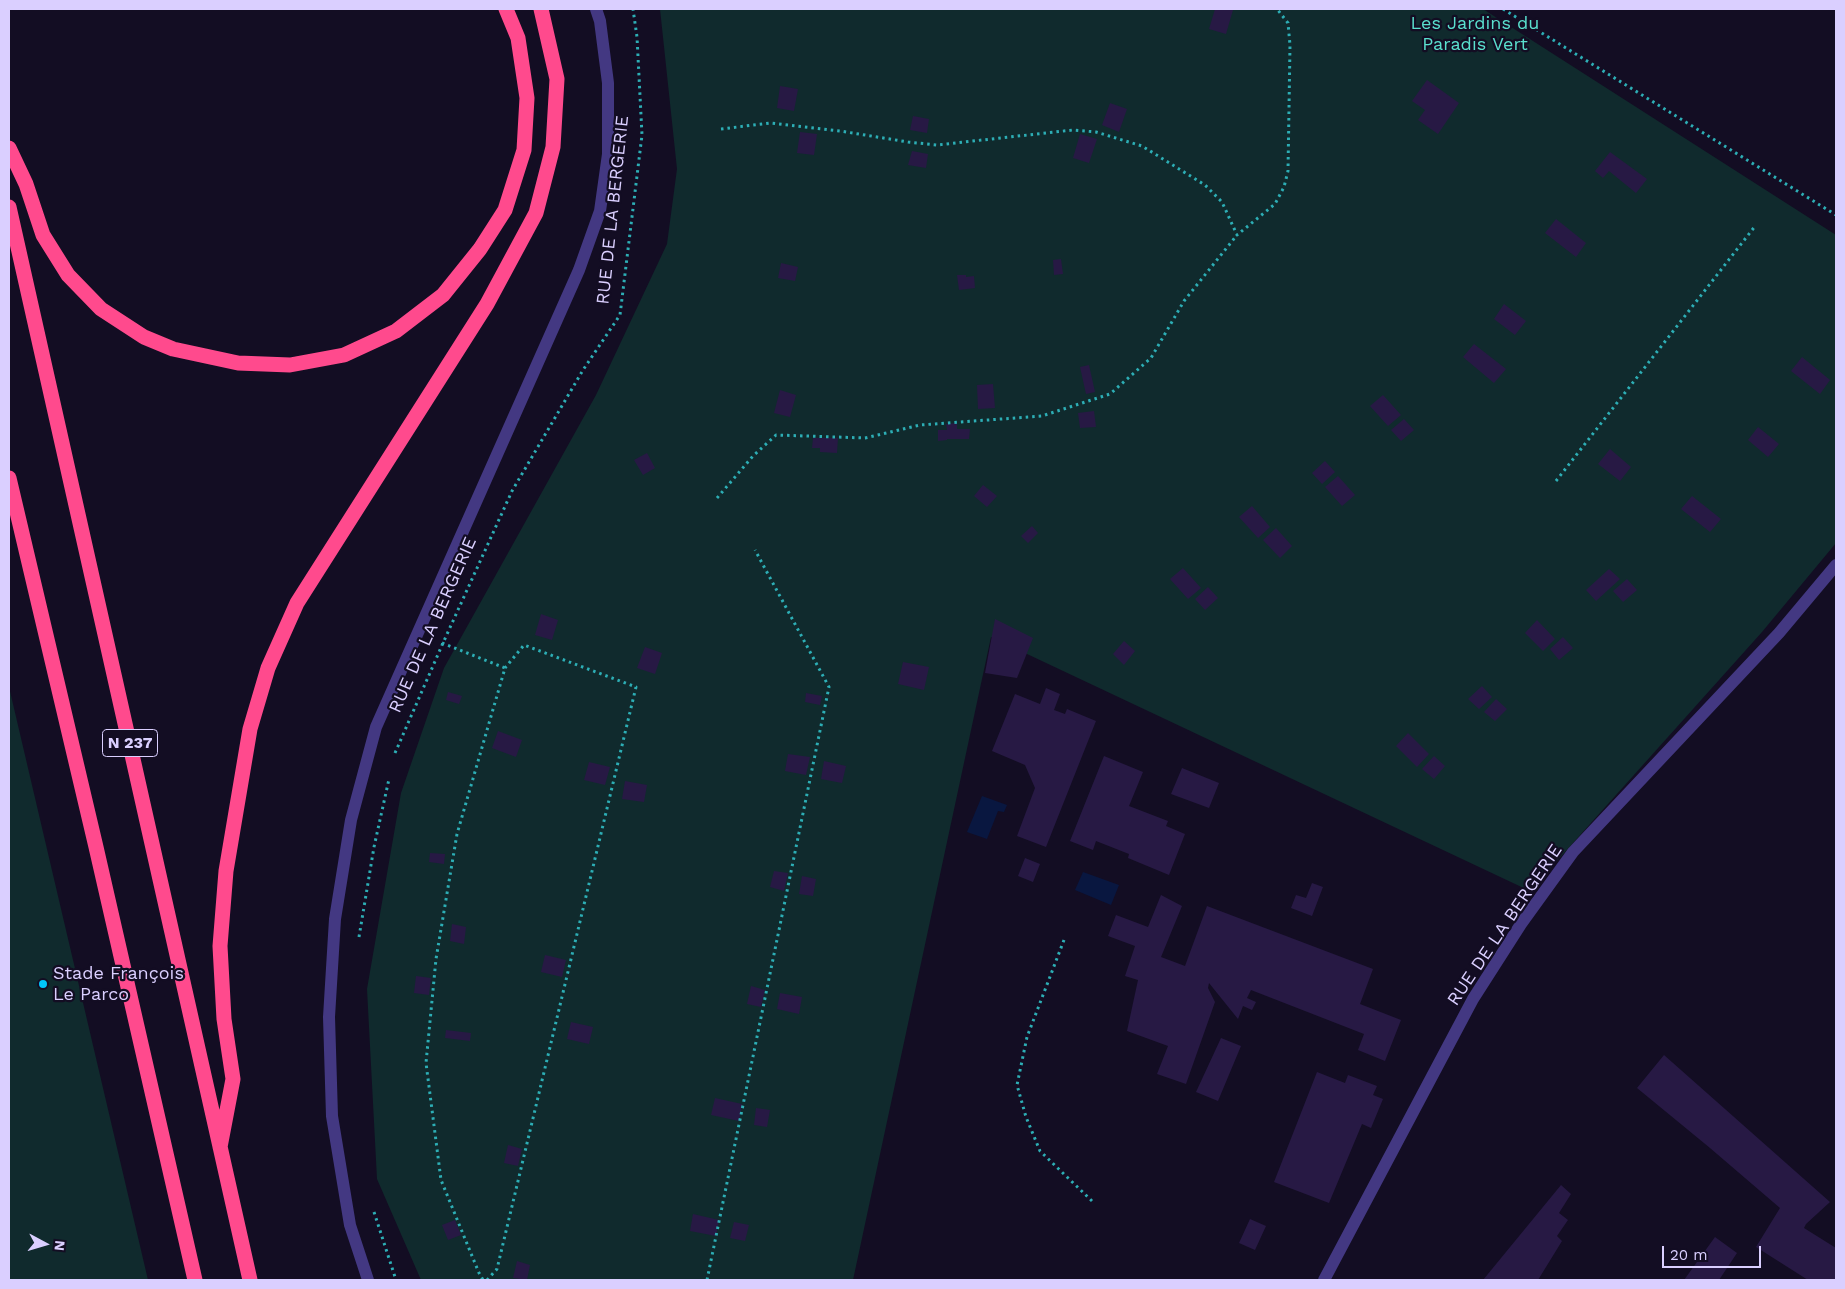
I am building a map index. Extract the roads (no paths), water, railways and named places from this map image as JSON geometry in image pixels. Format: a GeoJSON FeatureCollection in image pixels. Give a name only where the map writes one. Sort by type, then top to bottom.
{"type":"FeatureCollection","features":[{"type":"Feature","properties":{"kind":"highway"},"geometry":{"type":"LineString","coordinates":[[9,148],[26,184],[43,235],[68,275],[101,309],[144,337],[174,349],[238,363],[290,365],[344,355],[396,331],[443,294],[480,249],[506,210],[524,150],[527,98],[518,38],[506,9]]}},
{"type":"Feature","properties":{"kind":"highway"},"geometry":{"type":"LineString","coordinates":[[220,1147],[233,1079],[224,1018],[220,946],[226,871],[250,728],[268,668],[298,603],[487,304],[536,213],[553,148],[557,79],[541,9]]}},
{"type":"Feature","properties":{"kind":"highway","name":"N 237"},"geometry":{"type":"LineString","coordinates":[[9,206],[250,1280]]}},
{"type":"Feature","properties":{"kind":"highway"},"geometry":{"type":"LineString","coordinates":[[9,478],[96,846],[195,1280]]}},
{"type":"Feature","properties":{"kind":"street","name":"RUE DE LA BERGERIE"},"geometry":{"type":"LineString","coordinates":[[368,1280],[350,1225],[332,1116],[329,1017],[335,919],[351,820],[376,727],[579,270],[600,210],[608,154],[608,83],[600,21],[596,9]]}},
{"type":"Feature","properties":{"kind":"street","name":"RUE DE LA BERGERIE"},"geometry":{"type":"LineString","coordinates":[[1324,1280],[1473,998],[1521,924],[1573,852],[1779,633],[1836,565]]}},
{"type":"Feature","properties":{"kind":"water"},"geometry":{"type":"Polygon","coordinates":[[[982,796],[1007,805],[1004,812],[998,811],[987,839],[967,832],[982,796]]]}},
{"type":"Feature","properties":{"kind":"water"},"geometry":{"type":"Polygon","coordinates":[[[1083,872],[1119,885],[1111,905],[1075,890],[1083,872]]]}},
{"type":"Feature","properties":{"kind":"place","name":"Stade François Le Parco"},"geometry":{"type":"Point","coordinates":[43,984]}},
{"type":"Feature","properties":{"kind":"park label","name":"Les Jardins du Paradis Vert"},"geometry":{"type":"Point","coordinates":[1475,34]}}]}
